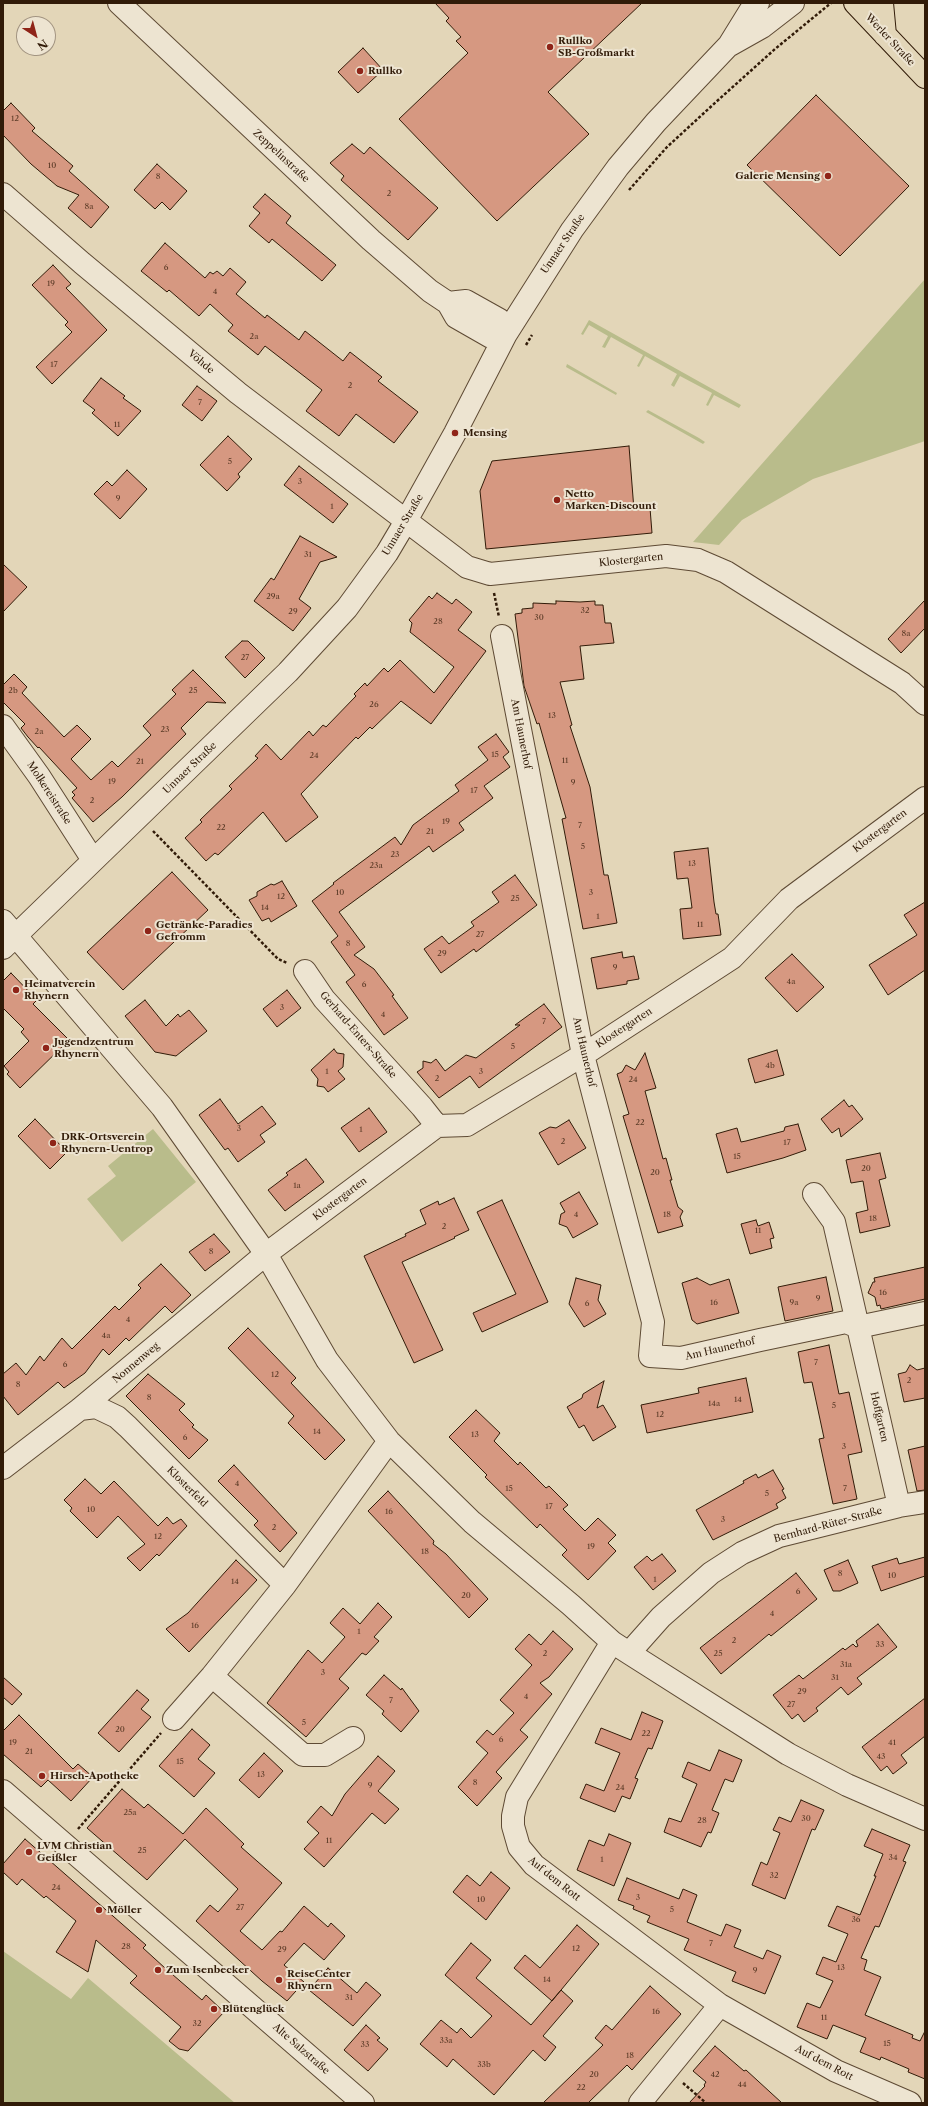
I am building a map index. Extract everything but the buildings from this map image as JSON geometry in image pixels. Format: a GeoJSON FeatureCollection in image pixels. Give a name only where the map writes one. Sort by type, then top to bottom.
{"type":"FeatureCollection","features":[{"type":"Feature","properties":{"kind":"main road","name":"Werler Straße"},"geometry":{"type":"LineString","coordinates":[[855,3],[925,77]]}},
{"type":"Feature","properties":{"kind":"main road"},"geometry":{"type":"LineString","coordinates":[[882,3],[885,35]]}},
{"type":"Feature","properties":{"kind":"street","name":"Zeppelinstraße"},"geometry":{"type":"LineString","coordinates":[[119,3],[371,240],[430,291],[448,303],[466,301],[500,320],[506,334]]}},
{"type":"Feature","properties":{"kind":"street","name":"Unnaer Straße"},"geometry":{"type":"LineString","coordinates":[[729,45],[762,27],[792,3]]}},
{"type":"Feature","properties":{"kind":"street","name":"Unnaer Straße"},"geometry":{"type":"LineString","coordinates":[[7,935],[93,860],[139,816],[325,633],[363,586],[406,521],[456,433],[506,334],[572,230],[618,167],[656,122],[729,45],[753,6]]}},
{"type":"Feature","properties":{"kind":"street","name":"Vöhde"},"geometry":{"type":"LineString","coordinates":[[3,194],[82,263],[238,393],[406,521]]}},
{"type":"Feature","properties":{"kind":"street","name":"Klostergarten"},"geometry":{"type":"LineString","coordinates":[[406,521],[467,567],[490,574],[666,556],[698,560],[726,572],[902,683],[925,704]]}},
{"type":"Feature","properties":{"kind":"street","name":"Am Haunerhof"},"geometry":{"type":"LineString","coordinates":[[502,636],[583,1055],[653,1322],[650,1356],[681,1358],[846,1322],[858,1327]]}},
{"type":"Feature","properties":{"kind":"street","name":"Molkereistraße"},"geometry":{"type":"LineString","coordinates":[[3,726],[39,776],[93,860]]}},
{"type":"Feature","properties":{"kind":"street","name":"Klostergarten"},"geometry":{"type":"LineString","coordinates":[[266,1254],[437,1126],[452,1127],[467,1125],[583,1055],[732,958],[789,898],[925,798]]}},
{"type":"Feature","properties":{"kind":"street"},"geometry":{"type":"LineString","coordinates":[[7,935],[162,1107],[266,1254],[327,1360],[389,1441],[472,1522],[571,1604],[620,1648],[788,1754],[847,1785],[925,1819]]}},
{"type":"Feature","properties":{"kind":"street","name":"Gerhard-Enters-Straße"},"geometry":{"type":"LineString","coordinates":[[306,971],[324,999],[422,1107],[437,1126]]}},
{"type":"Feature","properties":{"kind":"street","name":"Hoffgarten"},"geometry":{"type":"LineString","coordinates":[[814,1194],[834,1222],[899,1506]]}},
{"type":"Feature","properties":{"kind":"street","name":"Nonnenweg"},"geometry":{"type":"LineString","coordinates":[[3,1468],[80,1409],[266,1254]]}},
{"type":"Feature","properties":{"kind":"street"},"geometry":{"type":"LineString","coordinates":[[858,1327],[925,1313]]}},
{"type":"Feature","properties":{"kind":"street","name":"Klosterfeld"},"geometry":{"type":"LineString","coordinates":[[80,1409],[96,1407],[117,1417],[128,1426],[285,1585]]}},
{"type":"Feature","properties":{"kind":"street"},"geometry":{"type":"LineString","coordinates":[[174,1719],[212,1676],[285,1585],[389,1441]]}},
{"type":"Feature","properties":{"kind":"street","name":"Bernhard-Rüter-Straße"},"geometry":{"type":"LineString","coordinates":[[620,1648],[661,1617],[711,1573],[742,1553],[779,1536],[899,1506],[925,1502]]}},
{"type":"Feature","properties":{"kind":"street","name":"Auf dem Rott"},"geometry":{"type":"LineString","coordinates":[[620,1648],[517,1797],[513,1816],[515,1836],[522,1852],[534,1865],[720,2005],[836,2071],[910,2103]]}},
{"type":"Feature","properties":{"kind":"street"},"geometry":{"type":"LineString","coordinates":[[212,1676],[303,1755],[325,1755],[353,1738]]}},
{"type":"Feature","properties":{"kind":"street","name":"Alte Salzstraße"},"geometry":{"type":"LineString","coordinates":[[3,1791],[363,2103]]}},
{"type":"Feature","properties":{"kind":"street"},"geometry":{"type":"LineString","coordinates":[[640,2103],[720,2005]]}},
{"type":"Feature","properties":{"kind":"path"},"geometry":{"type":"LineString","coordinates":[[624,195],[667,147],[710,107],[775,49],[831,3]]}},
{"type":"Feature","properties":{"kind":"path"},"geometry":{"type":"LineString","coordinates":[[526,345],[533,333]]}},
{"type":"Feature","properties":{"kind":"path"},"geometry":{"type":"LineString","coordinates":[[490,574],[502,636]]}},
{"type":"Feature","properties":{"kind":"path"},"geometry":{"type":"LineString","coordinates":[[139,816],[278,960],[306,971]]}},
{"type":"Feature","properties":{"kind":"path"},"geometry":{"type":"LineString","coordinates":[[65,1845],[174,1719]]}},
{"type":"Feature","properties":{"kind":"path"},"geometry":{"type":"LineString","coordinates":[[667,2069],[706,2103]]}},
{"type":"Feature","properties":{"kind":"green space"},"geometry":{"type":"Polygon","coordinates":[[[925,279],[925,441],[813,479],[742,520],[719,545],[693,542],[925,279]]]}},
{"type":"Feature","properties":{"kind":"green space"},"geometry":{"type":"Polygon","coordinates":[[[589,320],[741,405],[739,408],[714,395],[708,406],[706,405],[712,393],[680,376],[674,387],[671,385],[677,374],[645,356],[639,367],[637,366],[643,355],[611,337],[605,348],[602,347],[608,336],[589,325],[583,335],[581,334],[589,320]]]}},
{"type":"Feature","properties":{"kind":"green space"},"geometry":{"type":"Polygon","coordinates":[[[567,364],[617,393],[616,395],[566,367],[567,364]]]}},
{"type":"Feature","properties":{"kind":"green space"},"geometry":{"type":"Polygon","coordinates":[[[648,410],[705,442],[703,444],[646,412],[648,410]]]}},
{"type":"Feature","properties":{"kind":"green space"},"geometry":{"type":"Polygon","coordinates":[[[153,1129],[196,1182],[122,1242],[87,1199],[116,1176],[108,1166],[153,1129]]]}},
{"type":"Feature","properties":{"kind":"green space"},"geometry":{"type":"Polygon","coordinates":[[[3,1951],[71,1999],[88,1978],[235,2103],[3,2103],[3,1951]]]}},
{"type":"Feature","properties":{"kind":"place","name":"Rullko SB-Großmarkt"},"geometry":{"type":"Point","coordinates":[550,47]}},
{"type":"Feature","properties":{"kind":"place","name":"Rullko"},"geometry":{"type":"Point","coordinates":[360,71]}},
{"type":"Feature","properties":{"kind":"place","name":"Galerie Mensing"},"geometry":{"type":"Point","coordinates":[828,176]}},
{"type":"Feature","properties":{"kind":"place","name":"Mensing"},"geometry":{"type":"Point","coordinates":[455,433]}},
{"type":"Feature","properties":{"kind":"place","name":"Netto Marken-Discount"},"geometry":{"type":"Point","coordinates":[557,500]}},
{"type":"Feature","properties":{"kind":"place","name":"Getränke-Paradies Gefromm"},"geometry":{"type":"Point","coordinates":[148,931]}},
{"type":"Feature","properties":{"kind":"place","name":"Heimatverein Rhynern"},"geometry":{"type":"Point","coordinates":[16,990]}},
{"type":"Feature","properties":{"kind":"place","name":"Jugendzentrum Rhynern"},"geometry":{"type":"Point","coordinates":[46,1048]}},
{"type":"Feature","properties":{"kind":"place","name":"DRK-Ortsverein Rhynern-Uentrop"},"geometry":{"type":"Point","coordinates":[53,1143]}},
{"type":"Feature","properties":{"kind":"place","name":"Hirsch-Apotheke"},"geometry":{"type":"Point","coordinates":[42,1776]}},
{"type":"Feature","properties":{"kind":"place","name":"LVM Christian Geißler"},"geometry":{"type":"Point","coordinates":[29,1852]}},
{"type":"Feature","properties":{"kind":"place","name":"Möller"},"geometry":{"type":"Point","coordinates":[99,1910]}},
{"type":"Feature","properties":{"kind":"place","name":"Zum Isenbecker"},"geometry":{"type":"Point","coordinates":[158,1970]}},
{"type":"Feature","properties":{"kind":"place","name":"ReiseCenter Rhynern"},"geometry":{"type":"Point","coordinates":[279,1980]}},
{"type":"Feature","properties":{"kind":"place","name":"Blütenglück"},"geometry":{"type":"Point","coordinates":[214,2009]}}]}
